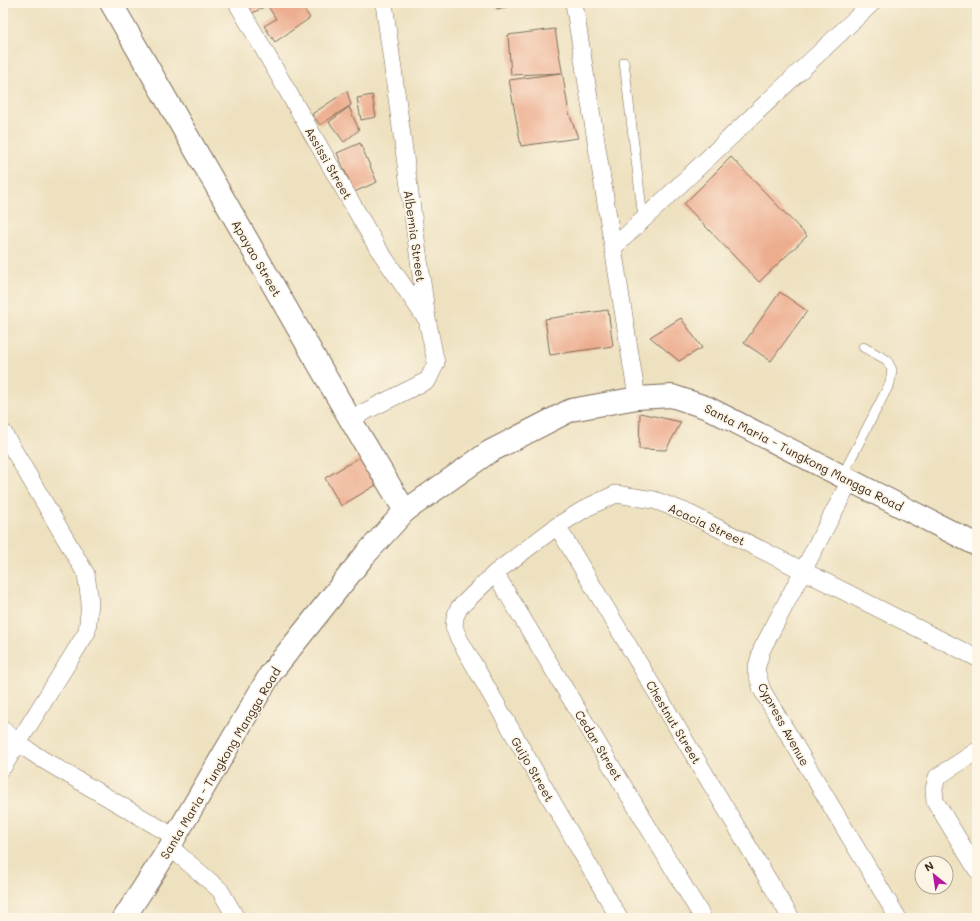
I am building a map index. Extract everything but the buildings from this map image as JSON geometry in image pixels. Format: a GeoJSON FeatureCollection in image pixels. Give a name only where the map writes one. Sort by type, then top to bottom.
{"type":"FeatureCollection","features":[{"type":"Feature","properties":{"kind":"main road","name":"Apayao Street"},"geometry":{"type":"LineString","coordinates":[[111,3],[350,419],[405,511]]}},
{"type":"Feature","properties":{"kind":"main road","name":"Santa Maria - Tungkong Mangga Road"},"geometry":{"type":"LineString","coordinates":[[124,918],[173,842],[272,673],[365,555],[405,511],[489,452],[571,410],[637,398],[672,396],[708,408],[977,545]]}},
{"type":"Feature","properties":{"kind":"street","name":"Assissi Street"},"geometry":{"type":"LineString","coordinates":[[237,3],[377,247],[427,319]]}},
{"type":"Feature","properties":{"kind":"street","name":"Albernia Street"},"geometry":{"type":"LineString","coordinates":[[350,419],[428,380],[436,363],[427,319],[384,3]]}},
{"type":"Feature","properties":{"kind":"street"},"geometry":{"type":"LineString","coordinates":[[574,3],[637,398]]}},
{"type":"Feature","properties":{"kind":"street"},"geometry":{"type":"LineString","coordinates":[[613,248],[872,3]]}},
{"type":"Feature","properties":{"kind":"street"},"geometry":{"type":"LineString","coordinates":[[3,432],[86,574],[90,602],[87,632],[19,744],[3,767]]}},
{"type":"Feature","properties":{"kind":"street","name":"Cypress Avenue"},"geometry":{"type":"LineString","coordinates":[[846,479],[803,570],[762,649],[756,670],[762,690],[898,918]]}},
{"type":"Feature","properties":{"kind":"street","name":"Acacia Street"},"geometry":{"type":"LineString","coordinates":[[455,617],[459,608],[495,573],[556,526],[588,507],[616,494],[654,500],[686,512],[977,658]]}},
{"type":"Feature","properties":{"kind":"street","name":"Chestnut Street"},"geometry":{"type":"LineString","coordinates":[[556,526],[791,918]]}},
{"type":"Feature","properties":{"kind":"street","name":"Cedar Street"},"geometry":{"type":"LineString","coordinates":[[495,573],[703,918]]}},
{"type":"Feature","properties":{"kind":"street","name":"Guijo Street"},"geometry":{"type":"LineString","coordinates":[[455,617],[454,627],[458,637],[619,918]]}},
{"type":"Feature","properties":{"kind":"street"},"geometry":{"type":"LineString","coordinates":[[3,730],[19,744],[173,842],[220,890],[236,918]]}},
{"type":"Feature","properties":{"kind":"street"},"geometry":{"type":"LineString","coordinates":[[977,751],[937,777],[934,789],[935,801],[977,870]]}},
{"type":"Feature","properties":{"kind":"lane"},"geometry":{"type":"LineString","coordinates":[[624,62],[643,218]]}},
{"type":"Feature","properties":{"kind":"lane"},"geometry":{"type":"LineString","coordinates":[[846,479],[890,383],[892,370],[887,360],[863,348]]}}]}
